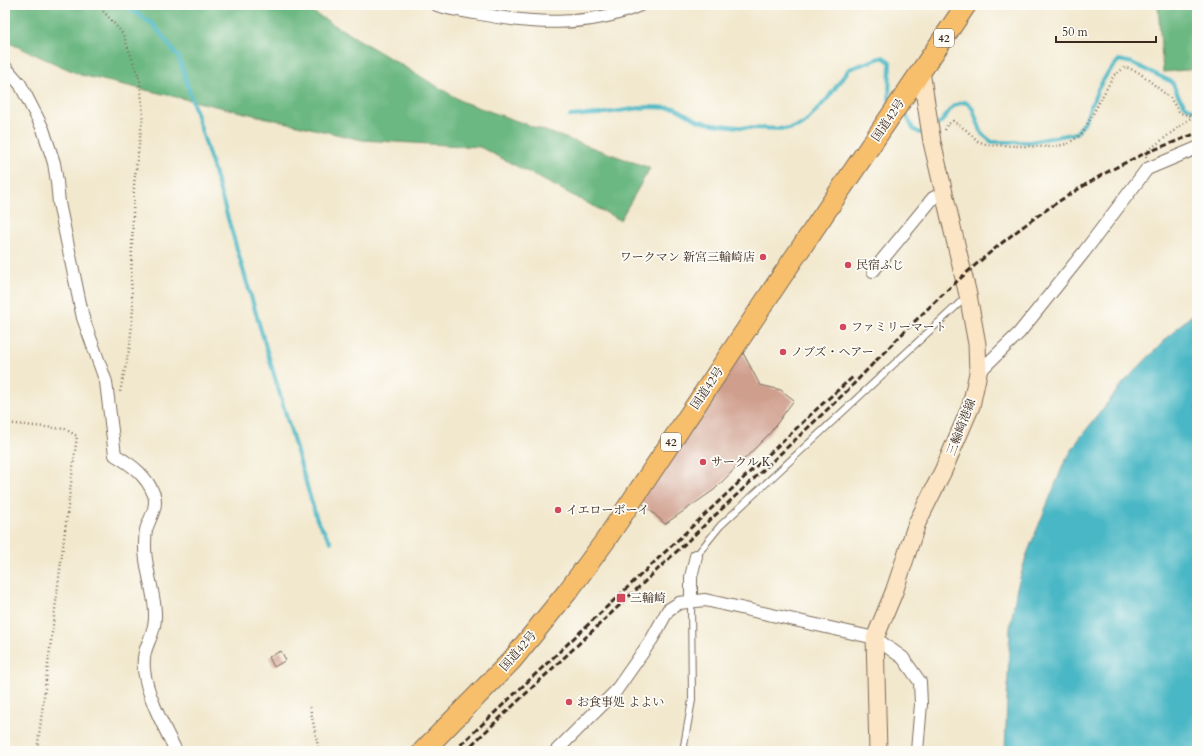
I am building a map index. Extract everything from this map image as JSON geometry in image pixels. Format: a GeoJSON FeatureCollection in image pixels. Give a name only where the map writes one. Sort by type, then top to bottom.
{"type":"FeatureCollection","features":[{"type":"Feature","properties":{"kind":"highway","name":"国道42号"},"geometry":{"type":"LineString","coordinates":[[423,751],[512,660],[568,591],[605,541],[966,5]]}},
{"type":"Feature","properties":{"kind":"main road","name":"三輪崎港線"},"geometry":{"type":"LineString","coordinates":[[878,751],[875,638],[894,592],[917,523],[943,471],[971,406],[978,373],[977,344],[968,295],[932,142],[926,112],[921,71]]}},
{"type":"Feature","properties":{"kind":"street"},"geometry":{"type":"LineString","coordinates":[[437,5],[486,15],[540,22],[594,19],[615,14],[640,5]]}},
{"type":"Feature","properties":{"kind":"street"},"geometry":{"type":"LineString","coordinates":[[5,67],[20,84],[43,129],[54,163],[59,203],[83,318],[106,382],[115,455],[128,462],[146,478],[154,497],[155,507],[146,531],[145,548],[155,613],[154,626],[143,657],[144,671],[153,702],[176,751]]}},
{"type":"Feature","properties":{"kind":"street"},"geometry":{"type":"LineString","coordinates":[[978,373],[1019,333],[1084,252],[1147,169],[1197,148]]}},
{"type":"Feature","properties":{"kind":"street"},"geometry":{"type":"LineString","coordinates":[[873,270],[933,198],[943,192]]}},
{"type":"Feature","properties":{"kind":"street"},"geometry":{"type":"LineString","coordinates":[[691,602],[690,577],[696,556]]}},
{"type":"Feature","properties":{"kind":"street"},"geometry":{"type":"LineString","coordinates":[[556,751],[615,692],[652,639],[668,610],[679,603],[705,600],[875,638],[903,658],[920,682],[921,704],[917,751]]}},
{"type":"Feature","properties":{"kind":"lane"},"geometry":{"type":"LineString","coordinates":[[696,556],[720,526],[968,295]]}},
{"type":"Feature","properties":{"kind":"lane"},"geometry":{"type":"LineString","coordinates":[[683,751],[692,700],[691,602]]}},
{"type":"Feature","properties":{"kind":"path"},"geometry":{"type":"LineString","coordinates":[[98,5],[123,34],[140,80],[143,114],[134,184],[131,280],[133,308],[130,346],[119,399],[108,406]]}},
{"type":"Feature","properties":{"kind":"path"},"geometry":{"type":"LineString","coordinates":[[945,131],[947,125],[953,121],[978,141],[988,145],[1051,147],[1067,144],[1082,134],[1114,75],[1126,67],[1146,78],[1170,98],[1180,113],[1192,116]]}},
{"type":"Feature","properties":{"kind":"path"},"geometry":{"type":"LineString","coordinates":[[1145,153],[1197,111]]}},
{"type":"Feature","properties":{"kind":"path"},"geometry":{"type":"LineString","coordinates":[[5,423],[65,429],[77,436],[37,751]]}},
{"type":"Feature","properties":{"kind":"path"},"geometry":{"type":"LineString","coordinates":[[310,707],[319,751]]}},
{"type":"Feature","properties":{"kind":"green space"},"geometry":{"type":"Polygon","coordinates":[[[5,5],[301,5],[463,102],[650,168],[620,220],[480,147],[362,140],[81,75],[5,41],[5,5]]]}},
{"type":"Feature","properties":{"kind":"green space"},"geometry":{"type":"Polygon","coordinates":[[[1158,5],[1197,5],[1197,69],[1163,72],[1158,5]]]}},
{"type":"Feature","properties":{"kind":"water"},"geometry":{"type":"Polygon","coordinates":[[[1197,311],[1197,751],[1005,751],[1010,628],[1017,588],[1027,554],[1064,463],[1079,439],[1124,382],[1178,327],[1197,311]]]}},
{"type":"Feature","properties":{"kind":"building","name":"サークル K"},"geometry":{"type":"Polygon","coordinates":[[[741,349],[760,385],[781,390],[794,400],[770,433],[714,490],[665,524],[639,500],[741,349]]]}},
{"type":"Feature","properties":{"kind":"building"},"geometry":{"type":"Polygon","coordinates":[[[281,651],[286,660],[274,667],[269,657],[281,651]]]}},
{"type":"Feature","properties":{"kind":"waterway"},"geometry":{"type":"LineString","coordinates":[[125,5],[154,25],[179,58],[317,520],[331,542]]}},
{"type":"Feature","properties":{"kind":"waterway"},"geometry":{"type":"LineString","coordinates":[[570,116],[599,114],[647,107],[675,108],[699,121],[713,124],[747,128],[789,129],[804,124],[828,98],[849,69],[883,57],[890,62],[889,100],[893,102]]}},
{"type":"Feature","properties":{"kind":"waterway"},"geometry":{"type":"LineString","coordinates":[[934,126],[943,120],[953,106],[965,102],[972,107],[982,134],[992,142],[1030,142],[1076,133],[1084,123],[1098,89],[1107,74],[1119,60],[1132,63],[1172,82],[1179,97],[1186,106],[1197,112]]}},
{"type":"Feature","properties":{"kind":"waterway"},"geometry":{"type":"LineString","coordinates":[[903,109],[913,129],[920,133],[926,130]]}},
{"type":"Feature","properties":{"kind":"railway"},"geometry":{"type":"LineString","coordinates":[[465,751],[848,390],[928,308],[985,257],[1045,211],[1094,180],[1120,165],[1152,150],[1197,133]]}},
{"type":"Feature","properties":{"kind":"railway"},"geometry":{"type":"LineString","coordinates":[[454,751],[820,406],[854,376]]}},
{"type":"Feature","properties":{"kind":"place","name":"ワークマン 新宮三輪崎店"},"geometry":{"type":"Point","coordinates":[763,257]}},
{"type":"Feature","properties":{"kind":"place","name":"民宿ふじ"},"geometry":{"type":"Point","coordinates":[848,265]}},
{"type":"Feature","properties":{"kind":"place","name":"ファミリーマート"},"geometry":{"type":"Point","coordinates":[843,327]}},
{"type":"Feature","properties":{"kind":"place","name":"ノブズ・ヘアー"},"geometry":{"type":"Point","coordinates":[783,352]}},
{"type":"Feature","properties":{"kind":"place","name":"サークル K"},"geometry":{"type":"Point","coordinates":[703,462]}},
{"type":"Feature","properties":{"kind":"place","name":"イエローボーイ"},"geometry":{"type":"Point","coordinates":[558,510]}},
{"type":"Feature","properties":{"kind":"place","name":"三輪崎"},"geometry":{"type":"Point","coordinates":[621,598]}},
{"type":"Feature","properties":{"kind":"place","name":"お食事処 よよい"},"geometry":{"type":"Point","coordinates":[569,702]}}]}
